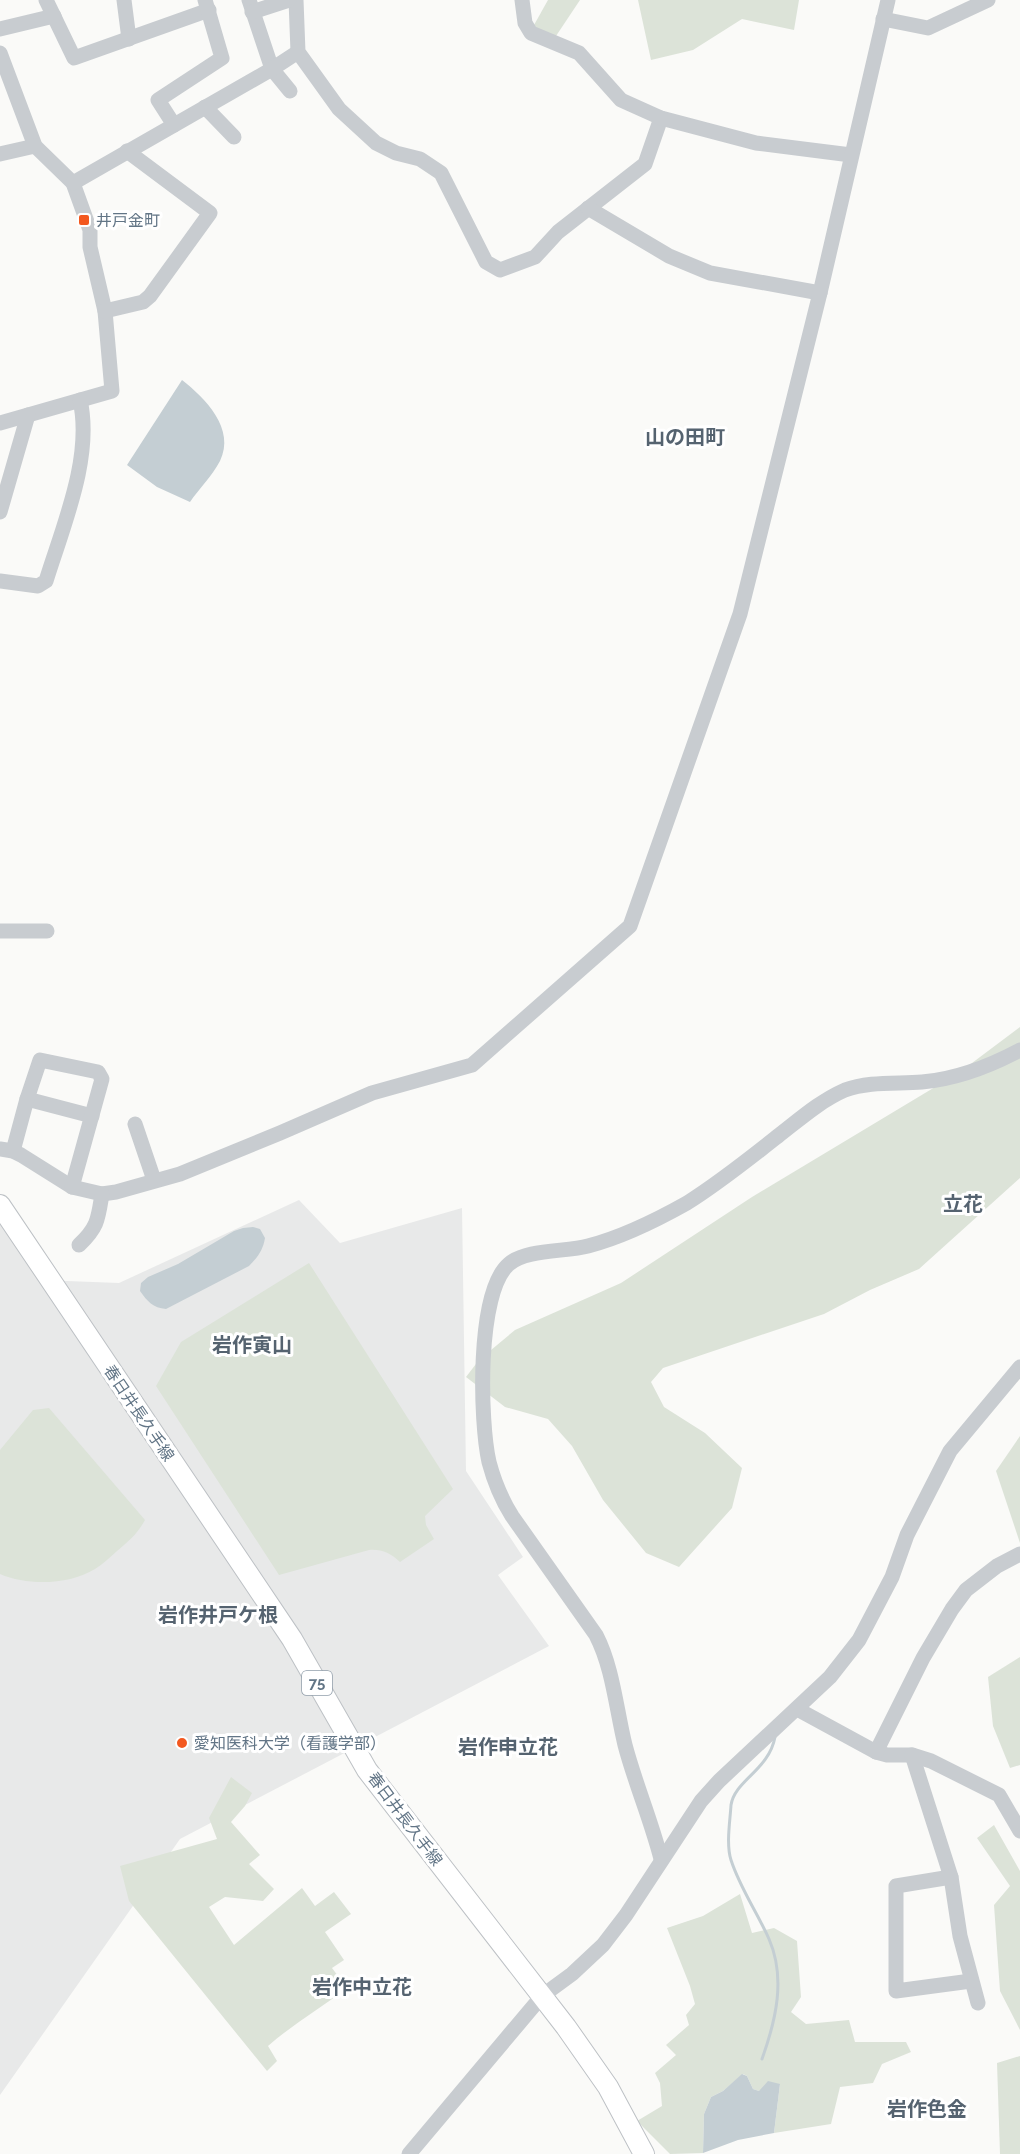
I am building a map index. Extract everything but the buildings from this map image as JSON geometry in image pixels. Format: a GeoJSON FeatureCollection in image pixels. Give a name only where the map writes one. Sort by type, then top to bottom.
{"type":"FeatureCollection","features":[{"type":"Feature","properties":{"kind":"main road","name":"春日井長久手線"},"geometry":{"type":"LineString","coordinates":[[0,1205],[292,1639],[367,1770],[542,1996],[608,2087],[644,2154]]}},
{"type":"Feature","properties":{"kind":"street"},"geometry":{"type":"LineString","coordinates":[[124,0],[129,39]]}},
{"type":"Feature","properties":{"kind":"street"},"geometry":{"type":"LineString","coordinates":[[289,0],[251,6],[272,69],[290,91]]}},
{"type":"Feature","properties":{"kind":"street"},"geometry":{"type":"LineString","coordinates":[[296,0],[298,52],[339,109],[376,143],[396,153],[420,159],[441,173],[486,262],[500,270],[535,257],[558,232],[645,164],[661,118]]}},
{"type":"Feature","properties":{"kind":"street"},"geometry":{"type":"LineString","coordinates":[[522,0],[525,23],[531,33],[579,53],[621,100],[661,118],[756,143],[851,155]]}},
{"type":"Feature","properties":{"kind":"street"},"geometry":{"type":"LineString","coordinates":[[72,1187],[102,1079],[99,1072],[40,1060],[6,1150],[72,1187],[102,1194],[116,1192],[180,1174],[372,1092],[472,1065],[630,926],[740,614],[820,293],[888,0]]}},
{"type":"Feature","properties":{"kind":"street"},"geometry":{"type":"LineString","coordinates":[[883,19],[928,28],[988,0]]}},
{"type":"Feature","properties":{"kind":"street"},"geometry":{"type":"LineString","coordinates":[[0,29],[53,6],[74,58],[129,39],[207,5],[222,58],[158,100],[174,125]]}},
{"type":"Feature","properties":{"kind":"street"},"geometry":{"type":"LineString","coordinates":[[73,183],[298,52]]}},
{"type":"Feature","properties":{"kind":"street"},"geometry":{"type":"LineString","coordinates":[[0,53],[35,146],[73,183],[90,230],[90,247],[105,311],[112,391],[0,423]]}},
{"type":"Feature","properties":{"kind":"street"},"geometry":{"type":"LineString","coordinates":[[205,107],[234,138]]}},
{"type":"Feature","properties":{"kind":"street"},"geometry":{"type":"LineString","coordinates":[[0,154],[35,146]]}},
{"type":"Feature","properties":{"kind":"street"},"geometry":{"type":"LineString","coordinates":[[105,311],[143,302],[150,296],[210,213],[127,151]]}},
{"type":"Feature","properties":{"kind":"street"},"geometry":{"type":"LineString","coordinates":[[588,208],[669,256],[710,273],[820,293]]}},
{"type":"Feature","properties":{"kind":"street"},"geometry":{"type":"LineString","coordinates":[[0,581],[38,586],[46,581],[79,473],[84,419],[80,400]]}},
{"type":"Feature","properties":{"kind":"street"},"geometry":{"type":"LineString","coordinates":[[0,512],[28,415]]}},
{"type":"Feature","properties":{"kind":"street"},"geometry":{"type":"LineString","coordinates":[[0,931],[47,931]]}},
{"type":"Feature","properties":{"kind":"street"},"geometry":{"type":"LineString","coordinates":[[661,1858],[629,1759],[606,1654],[596,1635],[512,1516],[504,1503],[489,1464],[484,1436],[483,1369],[484,1347],[496,1283],[508,1264],[519,1258],[584,1247],[618,1238],[651,1223],[688,1202],[737,1168],[819,1103],[847,1089],[876,1084],[924,1082],[965,1074],[1020,1050]]}},
{"type":"Feature","properties":{"kind":"street"},"geometry":{"type":"LineString","coordinates":[[27,1099],[92,1116]]}},
{"type":"Feature","properties":{"kind":"street"},"geometry":{"type":"LineString","coordinates":[[135,1124],[154,1180]]}},
{"type":"Feature","properties":{"kind":"street"},"geometry":{"type":"LineString","coordinates":[[79,1245],[93,1231],[99,1216],[102,1194]]}},
{"type":"Feature","properties":{"kind":"street"},"geometry":{"type":"LineString","coordinates":[[409,2154],[542,1996],[572,1974],[603,1945],[626,1915],[661,1858],[701,1801],[719,1781],[830,1677],[859,1640],[892,1577],[907,1535],[950,1452],[1020,1367]]}},
{"type":"Feature","properties":{"kind":"street"},"geometry":{"type":"LineString","coordinates":[[876,1752],[923,1658],[952,1608],[966,1590],[997,1566],[1020,1554]]}},
{"type":"Feature","properties":{"kind":"street"},"geometry":{"type":"LineString","coordinates":[[797,1708],[876,1752],[887,1755],[912,1755],[931,1761],[999,1795],[1020,1831]]}},
{"type":"Feature","properties":{"kind":"street"},"geometry":{"type":"LineString","coordinates":[[912,1755],[951,1877],[960,1936],[978,2003]]}},
{"type":"Feature","properties":{"kind":"street"},"geometry":{"type":"LineString","coordinates":[[951,1877],[896,1886],[896,1991],[971,1981]]}},
{"type":"Feature","properties":{"kind":"shaded area"},"geometry":{"type":"Polygon","coordinates":[[[548,0],[580,0],[556,36],[541,33],[534,25],[548,0]]]}},
{"type":"Feature","properties":{"kind":"shaded area"},"geometry":{"type":"Polygon","coordinates":[[[638,0],[799,0],[794,30],[742,19],[693,50],[651,60],[638,0]]]}},
{"type":"Feature","properties":{"kind":"shaded area"},"geometry":{"type":"Polygon","coordinates":[[[182,380],[216,415],[224,437],[224,449],[220,461],[190,502],[157,487],[127,465],[182,380]]]}},
{"type":"Feature","properties":{"kind":"shaded area"},"geometry":{"type":"Polygon","coordinates":[[[1020,1027],[1020,1178],[919,1269],[870,1290],[824,1314],[663,1368],[651,1382],[664,1407],[705,1433],[742,1468],[732,1508],[679,1567],[646,1553],[603,1500],[572,1446],[548,1419],[505,1407],[466,1377],[479,1360],[515,1330],[621,1283],[752,1197],[960,1072],[1020,1027]]]}},
{"type":"Feature","properties":{"kind":"shaded area","name":"愛知医科大学（看護学部）"},"geometry":{"type":"Polygon","coordinates":[[[299,1200],[340,1243],[462,1208],[466,1471],[523,1557],[498,1575],[549,1646],[180,1839],[0,2095],[0,1222],[41,1280],[119,1283],[299,1200]]]}},
{"type":"Feature","properties":{"kind":"shaded area"},"geometry":{"type":"Polygon","coordinates":[[[253,1227],[260,1229],[265,1238],[260,1253],[249,1266],[166,1309],[151,1303],[140,1291],[141,1283],[148,1277],[178,1264],[234,1231],[253,1227]]]}},
{"type":"Feature","properties":{"kind":"shaded area"},"geometry":{"type":"Polygon","coordinates":[[[309,1263],[453,1489],[425,1516],[426,1525],[434,1539],[400,1562],[386,1552],[369,1550],[279,1575],[156,1386],[181,1342],[309,1263]]]}},
{"type":"Feature","properties":{"kind":"shaded area"},"geometry":{"type":"Polygon","coordinates":[[[49,1408],[145,1520],[125,1544],[101,1565],[85,1574],[61,1581],[23,1581],[0,1574],[0,1450],[33,1410],[49,1408]]]}},
{"type":"Feature","properties":{"kind":"shaded area"},"geometry":{"type":"Polygon","coordinates":[[[1020,1436],[1020,1543],[996,1471],[1020,1436]]]}},
{"type":"Feature","properties":{"kind":"shaded area"},"geometry":{"type":"Polygon","coordinates":[[[1020,1657],[1020,1765],[1010,1768],[993,1726],[988,1677],[1020,1657]]]}},
{"type":"Feature","properties":{"kind":"shaded area"},"geometry":{"type":"Polygon","coordinates":[[[231,1777],[252,1793],[245,1806],[231,1822],[260,1855],[249,1864],[274,1889],[263,1901],[225,1897],[209,1907],[234,1945],[302,1888],[315,1906],[334,1892],[351,1914],[325,1932],[344,1960],[332,1968],[347,1988],[268,2046],[277,2061],[267,2071],[129,1901],[120,1866],[217,1839],[209,1818],[231,1777]]]}},
{"type":"Feature","properties":{"kind":"shaded area"},"geometry":{"type":"Polygon","coordinates":[[[994,1825],[1020,1871],[1020,2030],[1000,1991],[994,1905],[1010,1886],[977,1838],[994,1825]]]}},
{"type":"Feature","properties":{"kind":"shaded area"},"geometry":{"type":"Polygon","coordinates":[[[740,1894],[752,1933],[774,1928],[797,1941],[801,1997],[791,2012],[806,2024],[849,2020],[855,2042],[906,2042],[911,2052],[882,2064],[873,2083],[840,2087],[831,2124],[774,2133],[780,2084],[759,2091],[753,2089],[747,2076],[743,2074],[723,2091],[711,2097],[704,2114],[703,2153],[670,2154],[637,2121],[662,2106],[660,2083],[655,2073],[676,2055],[666,2045],[689,2025],[686,2015],[695,2004],[667,1928],[703,1916],[740,1894]]]}},
{"type":"Feature","properties":{"kind":"shaded area"},"geometry":{"type":"Polygon","coordinates":[[[1020,2056],[1020,2154],[1000,2154],[997,2063],[1020,2056]]]}},
{"type":"Feature","properties":{"kind":"shaded area"},"geometry":{"type":"Polygon","coordinates":[[[742,2074],[747,2076],[753,2089],[759,2091],[768,2081],[780,2084],[774,2133],[738,2140],[703,2153],[704,2114],[711,2097],[723,2091],[742,2074]]]}},
{"type":"Feature","properties":{"kind":"waterway"},"geometry":{"type":"LineString","coordinates":[[762,2059],[775,2014],[777,1969],[769,1939],[731,1860],[729,1833],[734,1796],[766,1758],[775,1737]]}},
{"type":"Feature","properties":{"kind":"place","name":"井戸金町"},"geometry":{"type":"Point","coordinates":[84,220]}},
{"type":"Feature","properties":{"kind":"place","name":"愛知医科大学（看護学部）"},"geometry":{"type":"Point","coordinates":[182,1743]}},
{"type":"Feature","properties":{"kind":"district","name":"山の田町"},"geometry":{"type":"Point","coordinates":[685,437]}},
{"type":"Feature","properties":{"kind":"district","name":"立花"},"geometry":{"type":"Point","coordinates":[963,1204]}},
{"type":"Feature","properties":{"kind":"district","name":"岩作寅山"},"geometry":{"type":"Point","coordinates":[252,1345]}},
{"type":"Feature","properties":{"kind":"district","name":"岩作井戸ケ根"},"geometry":{"type":"Point","coordinates":[218,1615]}},
{"type":"Feature","properties":{"kind":"district","name":"岩作申立花"},"geometry":{"type":"Point","coordinates":[508,1747]}},
{"type":"Feature","properties":{"kind":"district","name":"岩作中立花"},"geometry":{"type":"Point","coordinates":[362,1987]}},
{"type":"Feature","properties":{"kind":"district","name":"岩作色金"},"geometry":{"type":"Point","coordinates":[927,2109]}}]}
